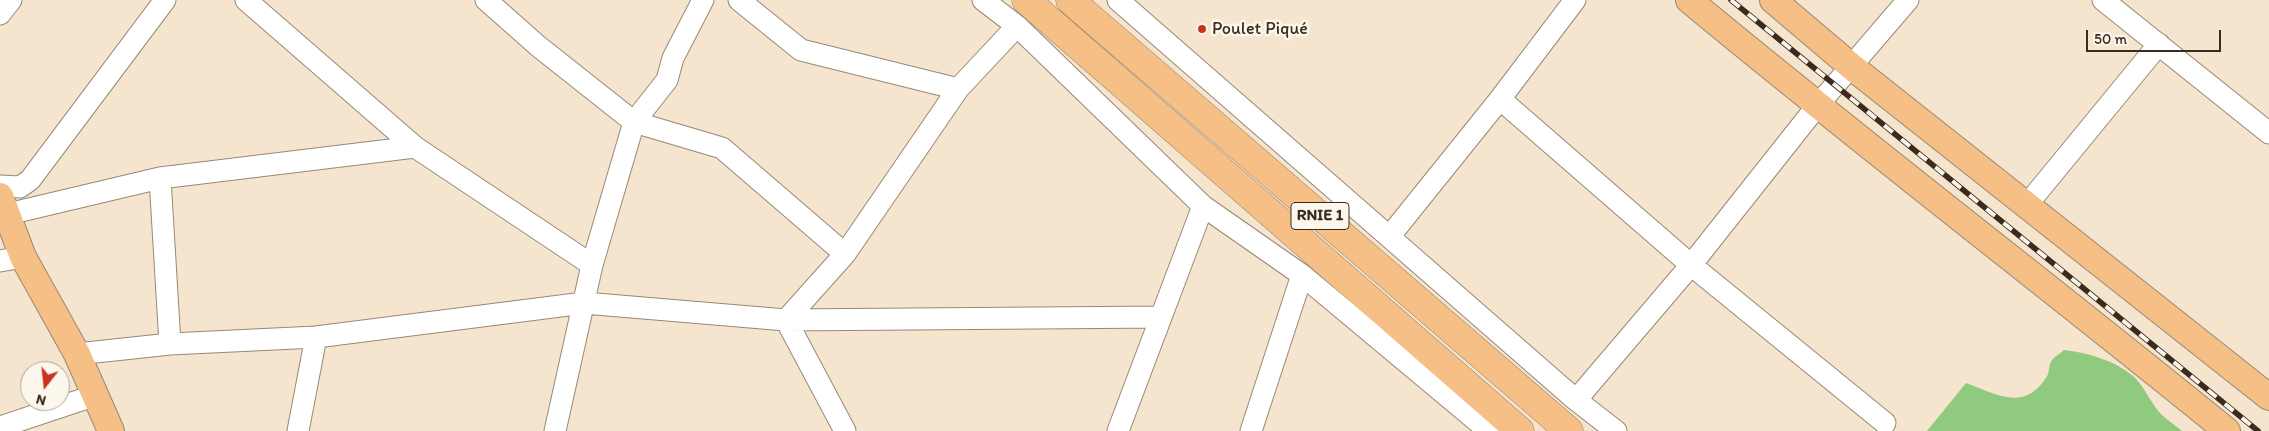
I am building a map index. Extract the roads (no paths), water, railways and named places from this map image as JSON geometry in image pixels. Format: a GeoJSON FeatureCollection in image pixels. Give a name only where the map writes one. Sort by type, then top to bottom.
{"type":"FeatureCollection","features":[{"type":"Feature","properties":{"kind":"highway","name":"RNIE 1"},"geometry":{"type":"LineString","coordinates":[[1026,0],[1520,431]]}},
{"type":"Feature","properties":{"kind":"highway","name":"RNIE 1"},"geometry":{"type":"LineString","coordinates":[[1070,0],[1569,431]]}},
{"type":"Feature","properties":{"kind":"main road"},"geometry":{"type":"LineString","coordinates":[[1689,0],[1817,106],[2057,293],[2227,431]]}},
{"type":"Feature","properties":{"kind":"main road"},"geometry":{"type":"LineString","coordinates":[[1774,0],[1852,67],[2269,397]]}},
{"type":"Feature","properties":{"kind":"main road"},"geometry":{"type":"LineString","coordinates":[[4,205],[12,259],[77,354],[112,431]]}},
{"type":"Feature","properties":{"kind":"street"},"geometry":{"type":"LineString","coordinates":[[0,14],[11,0]]}},
{"type":"Feature","properties":{"kind":"street"},"geometry":{"type":"LineString","coordinates":[[0,186],[20,187],[30,180],[165,0]]}},
{"type":"Feature","properties":{"kind":"street"},"geometry":{"type":"LineString","coordinates":[[246,0],[415,147],[592,264]]}},
{"type":"Feature","properties":{"kind":"street"},"geometry":{"type":"LineString","coordinates":[[486,0],[538,46],[634,122],[722,148],[845,254]]}},
{"type":"Feature","properties":{"kind":"street"},"geometry":{"type":"LineString","coordinates":[[555,431],[592,264],[634,122],[667,80],[673,58],[703,0]]}},
{"type":"Feature","properties":{"kind":"street"},"geometry":{"type":"LineString","coordinates":[[739,0],[800,50],[958,89]]}},
{"type":"Feature","properties":{"kind":"street"},"geometry":{"type":"LineString","coordinates":[[984,0],[1018,26],[1203,206],[1302,275],[1489,431]]}},
{"type":"Feature","properties":{"kind":"street"},"geometry":{"type":"LineString","coordinates":[[1118,0],[1576,400],[1616,431]]}},
{"type":"Feature","properties":{"kind":"street"},"geometry":{"type":"LineString","coordinates":[[1389,237],[1500,99],[1575,0]]}},
{"type":"Feature","properties":{"kind":"street"},"geometry":{"type":"LineString","coordinates":[[1576,400],[1691,265],[1817,106],[1908,0]]}},
{"type":"Feature","properties":{"kind":"street"},"geometry":{"type":"LineString","coordinates":[[2103,0],[2269,133]]}},
{"type":"Feature","properties":{"kind":"street"},"geometry":{"type":"LineString","coordinates":[[786,320],[845,254],[958,89],[1018,26]]}},
{"type":"Feature","properties":{"kind":"street"},"geometry":{"type":"LineString","coordinates":[[2026,206],[2159,44]]}},
{"type":"Feature","properties":{"kind":"street"},"geometry":{"type":"LineString","coordinates":[[1500,99],[1691,265],[1885,423]]}},
{"type":"Feature","properties":{"kind":"street"},"geometry":{"type":"LineString","coordinates":[[4,205],[160,178],[415,147]]}},
{"type":"Feature","properties":{"kind":"street"},"geometry":{"type":"LineString","coordinates":[[160,178],[170,344]]}},
{"type":"Feature","properties":{"kind":"street"},"geometry":{"type":"LineString","coordinates":[[1118,431],[1203,206]]}},
{"type":"Feature","properties":{"kind":"street"},"geometry":{"type":"LineString","coordinates":[[1251,431],[1302,275]]}},
{"type":"Feature","properties":{"kind":"street"},"geometry":{"type":"LineString","coordinates":[[77,354],[170,344],[316,337],[584,303],[786,320],[1161,317]]}},
{"type":"Feature","properties":{"kind":"street"},"geometry":{"type":"LineString","coordinates":[[786,320],[845,431]]}},
{"type":"Feature","properties":{"kind":"street"},"geometry":{"type":"LineString","coordinates":[[298,431],[316,337]]}},
{"type":"Feature","properties":{"kind":"street"},"geometry":{"type":"LineString","coordinates":[[0,427],[96,395]]}},
{"type":"Feature","properties":{"kind":"railway"},"geometry":{"type":"LineString","coordinates":[[1731,0],[2258,431]]}},
{"type":"Feature","properties":{"kind":"place","name":"Poulet Piqué"},"geometry":{"type":"Point","coordinates":[1202,29]}}]}
